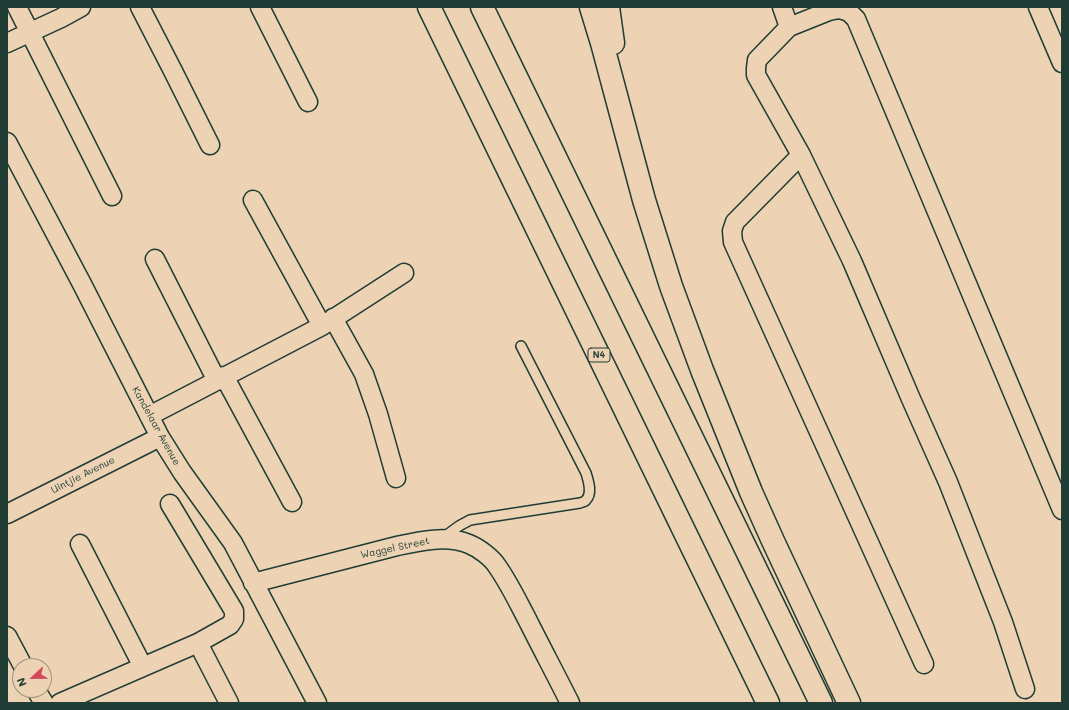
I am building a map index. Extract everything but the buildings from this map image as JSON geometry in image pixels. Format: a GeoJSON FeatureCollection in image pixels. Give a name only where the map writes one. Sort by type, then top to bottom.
{"type":"FeatureCollection","features":[{"type":"Feature","properties":{"kind":"highway","name":"N4"},"geometry":{"type":"LineString","coordinates":[[429,7],[768,703]]}},
{"type":"Feature","properties":{"kind":"highway"},"geometry":{"type":"LineString","coordinates":[[482,7],[821,703]]}},
{"type":"Feature","properties":{"kind":"highway"},"geometry":{"type":"LineString","coordinates":[[591,7],[626,129],[644,200],[671,286],[702,370],[751,492],[848,703]]}},
{"type":"Feature","properties":{"kind":"highway"},"geometry":{"type":"LineString","coordinates":[[608,7],[626,129]]}},
{"type":"Feature","properties":{"kind":"street"},"geometry":{"type":"LineString","coordinates":[[17,7],[112,196]]}},
{"type":"Feature","properties":{"kind":"street"},"geometry":{"type":"LineString","coordinates":[[7,43],[81,7]]}},
{"type":"Feature","properties":{"kind":"street"},"geometry":{"type":"LineString","coordinates":[[140,7],[210,146]]}},
{"type":"Feature","properties":{"kind":"street"},"geometry":{"type":"LineString","coordinates":[[260,7],[308,102]]}},
{"type":"Feature","properties":{"kind":"street"},"geometry":{"type":"LineString","coordinates":[[782,7],[789,27]]}},
{"type":"Feature","properties":{"kind":"street"},"geometry":{"type":"LineString","coordinates":[[1038,7],[1062,63]]}},
{"type":"Feature","properties":{"kind":"street"},"geometry":{"type":"LineString","coordinates":[[1025,689],[1002,622],[948,482],[852,261],[801,155],[756,75],[758,60],[789,27],[829,11],[839,9],[850,12],[856,19],[1062,510]]}},
{"type":"Feature","properties":{"kind":"street","name":"Kandelaar Avenue"},"geometry":{"type":"LineString","coordinates":[[7,142],[82,284],[160,437],[182,472],[233,543],[317,703]]}},
{"type":"Feature","properties":{"kind":"street"},"geometry":{"type":"LineString","coordinates":[[801,155],[735,222],[732,231],[733,242],[924,664]]}},
{"type":"Feature","properties":{"kind":"street"},"geometry":{"type":"LineString","coordinates":[[253,200],[328,322],[364,374],[378,414],[396,478]]}},
{"type":"Feature","properties":{"kind":"street"},"geometry":{"type":"LineString","coordinates":[[155,259],[220,378],[292,502]]}},
{"type":"Feature","properties":{"kind":"street"},"geometry":{"type":"LineString","coordinates":[[149,416],[328,322],[404,272]]}},
{"type":"Feature","properties":{"kind":"street","name":"Uintjie Avenue"},"geometry":{"type":"LineString","coordinates":[[7,514],[160,437]]}},
{"type":"Feature","properties":{"kind":"street"},"geometry":{"type":"LineString","coordinates":[[60,703],[198,643],[230,625],[234,619],[234,610],[170,504]]}},
{"type":"Feature","properties":{"kind":"street","name":"Waggel Street"},"geometry":{"type":"LineString","coordinates":[[253,583],[397,546],[419,542],[441,540],[470,544],[486,554],[497,566],[513,593],[570,703]]}},
{"type":"Feature","properties":{"kind":"street"},"geometry":{"type":"LineString","coordinates":[[80,544],[144,667]]}},
{"type":"Feature","properties":{"kind":"street"},"geometry":{"type":"LineString","coordinates":[[7,636],[19,658]]}},
{"type":"Feature","properties":{"kind":"street"},"geometry":{"type":"LineString","coordinates":[[198,643],[229,703]]}},
{"type":"Feature","properties":{"kind":"lane"},"geometry":{"type":"LineString","coordinates":[[441,540],[459,526],[470,520],[580,503],[587,500],[589,485],[586,473],[521,346]]}}]}
